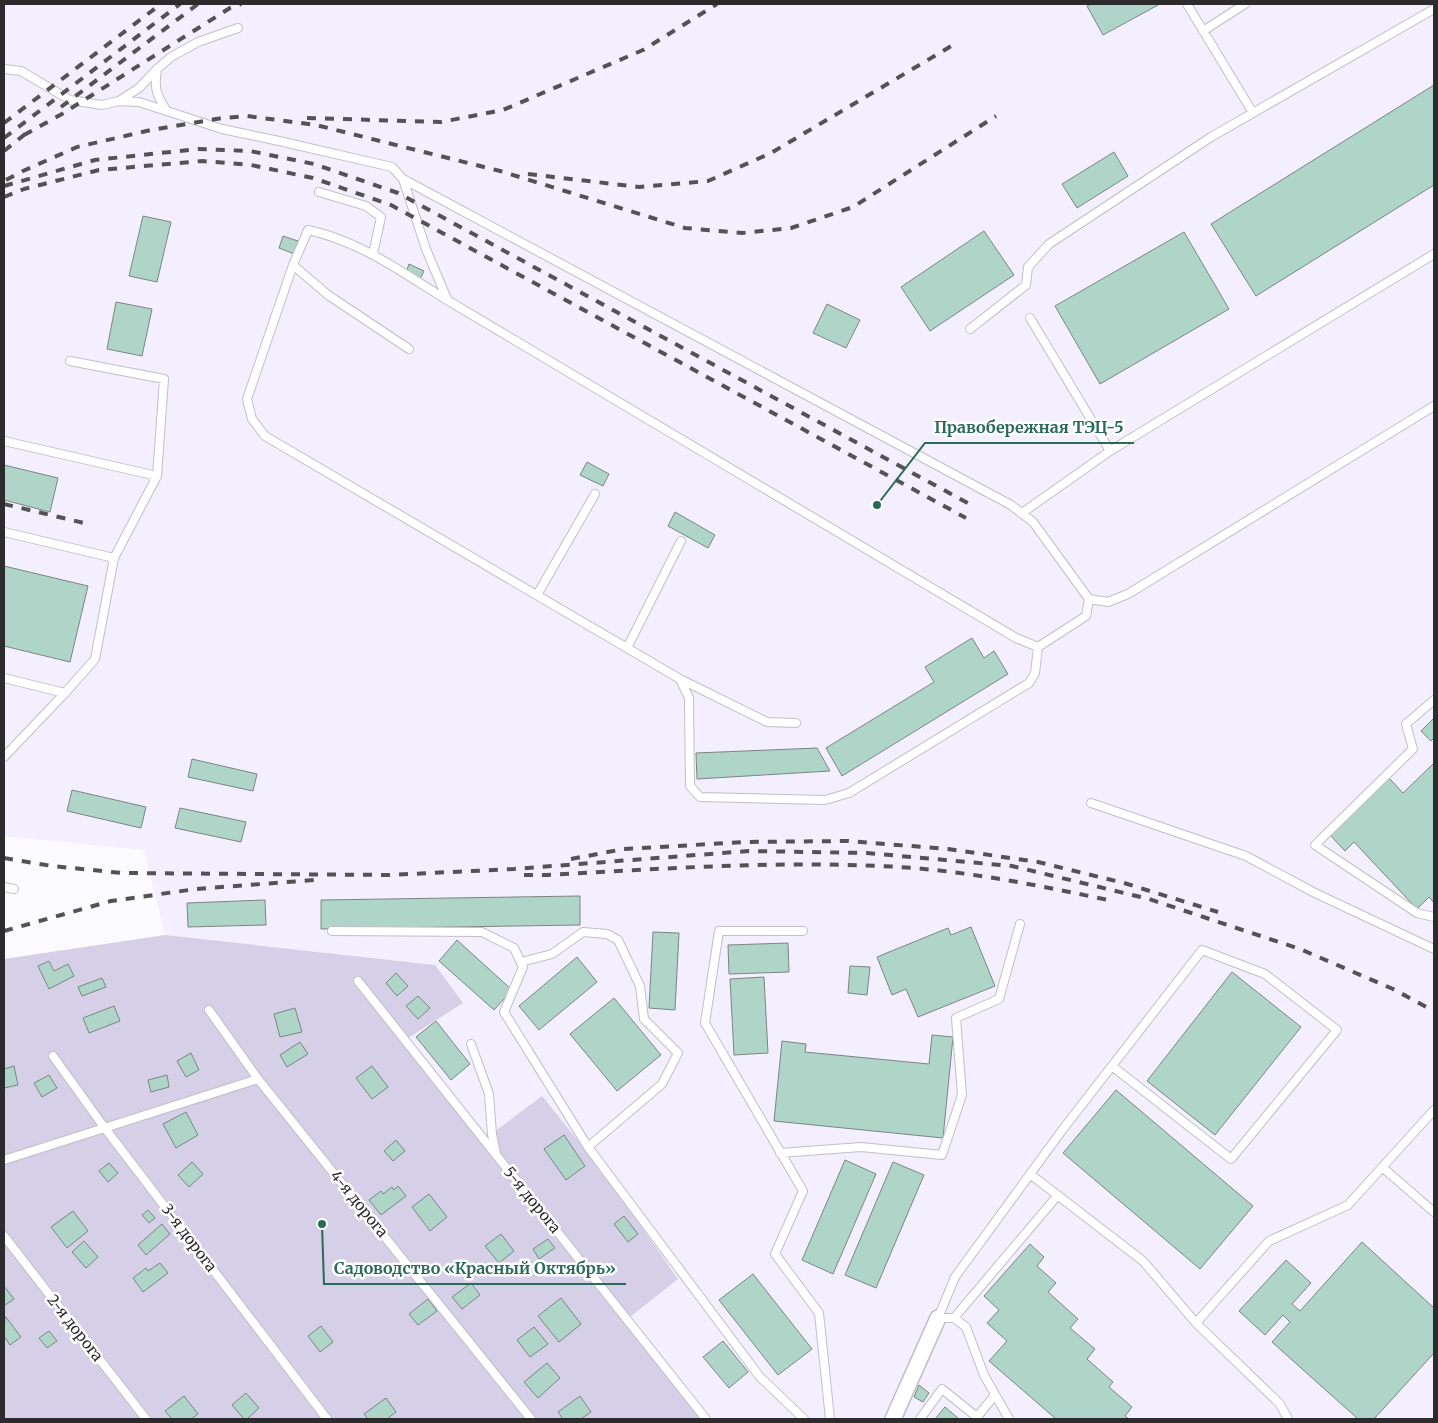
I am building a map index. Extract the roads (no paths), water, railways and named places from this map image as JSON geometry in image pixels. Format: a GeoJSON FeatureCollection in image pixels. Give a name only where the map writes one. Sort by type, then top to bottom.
{"type":"FeatureCollection","features":[{"type":"Feature","properties":{"kind":"street"},"geometry":{"type":"LineString","coordinates":[[893,1419],[938,1318]]}},
{"type":"Feature","properties":{"kind":"lane"},"geometry":{"type":"LineString","coordinates":[[1187,4],[1253,113]]}},
{"type":"Feature","properties":{"kind":"lane"},"geometry":{"type":"LineString","coordinates":[[1203,30],[1245,4]]}},
{"type":"Feature","properties":{"kind":"lane"},"geometry":{"type":"LineString","coordinates":[[970,329],[1026,285],[1028,267],[1049,244],[1211,137],[1434,9]]}},
{"type":"Feature","properties":{"kind":"lane"},"geometry":{"type":"LineString","coordinates":[[119,101],[139,88],[171,57],[198,42],[238,28]]}},
{"type":"Feature","properties":{"kind":"lane"},"geometry":{"type":"LineString","coordinates":[[4,69],[20,71],[70,100],[102,105],[119,101],[139,102],[222,129],[279,140],[392,167],[404,179],[1002,500],[1033,522],[1089,599],[1108,602],[1128,594],[1434,406]]}},
{"type":"Feature","properties":{"kind":"lane"},"geometry":{"type":"LineString","coordinates":[[157,69],[155,84],[157,96],[166,110]]}},
{"type":"Feature","properties":{"kind":"lane"},"geometry":{"type":"LineString","coordinates":[[404,179],[426,249],[447,300]]}},
{"type":"Feature","properties":{"kind":"lane"},"geometry":{"type":"LineString","coordinates":[[320,192],[366,206],[381,217],[373,254]]}},
{"type":"Feature","properties":{"kind":"lane"},"geometry":{"type":"LineString","coordinates":[[796,723],[767,722],[680,679],[265,436],[252,418],[247,399],[293,265],[308,230],[328,234],[373,254],[447,300],[1016,638],[1038,647]]}},
{"type":"Feature","properties":{"kind":"lane"},"geometry":{"type":"LineString","coordinates":[[1022,513],[1110,451],[1434,254]]}},
{"type":"Feature","properties":{"kind":"lane"},"geometry":{"type":"LineString","coordinates":[[293,265],[328,295],[409,349]]}},
{"type":"Feature","properties":{"kind":"lane"},"geometry":{"type":"LineString","coordinates":[[1030,318],[1110,451]]}},
{"type":"Feature","properties":{"kind":"lane"},"geometry":{"type":"LineString","coordinates":[[4,757],[95,659],[114,558],[157,476],[164,379],[70,361]]}},
{"type":"Feature","properties":{"kind":"lane"},"geometry":{"type":"LineString","coordinates":[[4,441],[157,476]]}},
{"type":"Feature","properties":{"kind":"lane"},"geometry":{"type":"LineString","coordinates":[[537,595],[595,494]]}},
{"type":"Feature","properties":{"kind":"lane"},"geometry":{"type":"LineString","coordinates":[[4,532],[114,558]]}},
{"type":"Feature","properties":{"kind":"lane"},"geometry":{"type":"LineString","coordinates":[[627,648],[681,541]]}},
{"type":"Feature","properties":{"kind":"lane"},"geometry":{"type":"LineString","coordinates":[[1038,647],[1086,616],[1089,599]]}},
{"type":"Feature","properties":{"kind":"lane"},"geometry":{"type":"LineString","coordinates":[[680,679],[689,698],[690,786],[700,797],[825,800],[849,794],[1029,683],[1035,673],[1038,647]]}},
{"type":"Feature","properties":{"kind":"lane"},"geometry":{"type":"LineString","coordinates":[[4,678],[66,692]]}},
{"type":"Feature","properties":{"kind":"lane"},"geometry":{"type":"LineString","coordinates":[[1434,700],[1406,724],[1413,749],[1315,845],[1417,913],[1434,917]]}},
{"type":"Feature","properties":{"kind":"lane"},"geometry":{"type":"LineString","coordinates":[[1091,802],[1246,856],[1315,893],[1434,949]]}},
{"type":"Feature","properties":{"kind":"lane"},"geometry":{"type":"LineString","coordinates":[[4,887],[14,889]]}},
{"type":"Feature","properties":{"kind":"lane"},"geometry":{"type":"LineString","coordinates":[[780,1153],[861,1147],[942,1155],[962,1096],[956,1018],[999,999],[1020,924]]}},
{"type":"Feature","properties":{"kind":"lane"},"geometry":{"type":"LineString","coordinates":[[332,931],[482,932],[514,948],[523,967],[504,1012],[588,1147],[760,1377],[804,1419]]}},
{"type":"Feature","properties":{"kind":"lane"},"geometry":{"type":"LineString","coordinates":[[803,931],[719,931],[705,1023],[803,1191],[775,1254],[819,1313],[830,1419]]}},
{"type":"Feature","properties":{"kind":"lane"},"geometry":{"type":"LineString","coordinates":[[520,962],[552,954],[583,932],[607,934],[613,937],[618,940],[640,986],[644,1019],[678,1053],[662,1084],[588,1147]]}},
{"type":"Feature","properties":{"kind":"lane"},"geometry":{"type":"LineString","coordinates":[[1009,1419],[984,1374],[966,1327],[954,1318],[938,1318],[955,1277],[1063,1129],[1202,950],[1266,974],[1337,1030],[1231,1159],[1112,1066]]}},
{"type":"Feature","properties":{"kind":"lane","name":"5-я дорога"},"geometry":{"type":"LineString","coordinates":[[358,982],[706,1419]]}},
{"type":"Feature","properties":{"kind":"lane","name":"4-я дорога"},"geometry":{"type":"LineString","coordinates":[[209,1010],[258,1079],[531,1419]]}},
{"type":"Feature","properties":{"kind":"lane"},"geometry":{"type":"LineString","coordinates":[[471,1044],[489,1094],[492,1134],[497,1156]]}},
{"type":"Feature","properties":{"kind":"lane","name":"3-я дорога"},"geometry":{"type":"LineString","coordinates":[[53,1056],[104,1127],[327,1419]]}},
{"type":"Feature","properties":{"kind":"lane"},"geometry":{"type":"LineString","coordinates":[[4,1160],[258,1079]]}},
{"type":"Feature","properties":{"kind":"lane"},"geometry":{"type":"LineString","coordinates":[[1196,1323],[1269,1241],[1348,1205],[1434,1110]]}},
{"type":"Feature","properties":{"kind":"lane"},"geometry":{"type":"LineString","coordinates":[[1382,1167],[1434,1212]]}},
{"type":"Feature","properties":{"kind":"lane"},"geometry":{"type":"LineString","coordinates":[[1030,1174],[1143,1261],[1196,1323],[1280,1404],[1288,1419]]}},
{"type":"Feature","properties":{"kind":"lane"},"geometry":{"type":"LineString","coordinates":[[954,1318],[1058,1195]]}},
{"type":"Feature","properties":{"kind":"lane","name":"2-я дорога"},"geometry":{"type":"LineString","coordinates":[[4,1236],[146,1419]]}},
{"type":"Feature","properties":{"kind":"lane"},"geometry":{"type":"LineString","coordinates":[[920,1419],[942,1388],[976,1417],[995,1395]]}},
{"type":"Feature","properties":{"kind":"railway"},"geometry":{"type":"LineString","coordinates":[[4,123],[161,4]]}},
{"type":"Feature","properties":{"kind":"railway"},"geometry":{"type":"LineString","coordinates":[[4,138],[180,4]]}},
{"type":"Feature","properties":{"kind":"railway"},"geometry":{"type":"LineString","coordinates":[[61,107],[198,4]]}},
{"type":"Feature","properties":{"kind":"railway"},"geometry":{"type":"LineString","coordinates":[[24,135],[62,114],[230,8],[241,4]]}},
{"type":"Feature","properties":{"kind":"railway"},"geometry":{"type":"LineString","coordinates":[[307,118],[441,122],[503,110],[643,50],[717,4]]}},
{"type":"Feature","properties":{"kind":"railway"},"geometry":{"type":"LineString","coordinates":[[528,174],[639,187],[708,181],[771,153],[953,45]]}},
{"type":"Feature","properties":{"kind":"railway"},"geometry":{"type":"LineString","coordinates":[[6,180],[77,147],[151,130],[222,118],[247,116],[316,125],[500,171],[685,228],[742,233],[791,228],[853,207],[996,116]]}},
{"type":"Feature","properties":{"kind":"railway"},"geometry":{"type":"LineString","coordinates":[[4,151],[29,131]]}},
{"type":"Feature","properties":{"kind":"railway"},"geometry":{"type":"LineString","coordinates":[[4,186],[95,160],[198,149],[250,151],[314,164],[398,193],[975,507]]}},
{"type":"Feature","properties":{"kind":"railway"},"geometry":{"type":"LineString","coordinates":[[4,197],[24,189],[99,170],[202,161],[251,165],[313,178],[391,205],[966,518]]}},
{"type":"Feature","properties":{"kind":"railway"},"geometry":{"type":"LineString","coordinates":[[4,504],[84,523]]}},
{"type":"Feature","properties":{"kind":"railway"},"geometry":{"type":"LineString","coordinates":[[571,859],[624,849],[746,842],[848,841],[948,849],[1038,862],[1124,883],[1218,912]]}},
{"type":"Feature","properties":{"kind":"railway"},"geometry":{"type":"LineString","coordinates":[[4,858],[52,866],[122,873],[389,875],[514,869],[749,851],[867,853],[1012,866],[1149,899],[1300,949],[1393,989],[1434,1011]]}},
{"type":"Feature","properties":{"kind":"railway"},"geometry":{"type":"LineString","coordinates":[[524,875],[755,865],[880,866],[966,874],[1108,900]]}},
{"type":"Feature","properties":{"kind":"railway"},"geometry":{"type":"LineString","coordinates":[[4,931],[111,901],[196,889],[314,880]]}},
{"type":"Feature","properties":{"kind":"place","name":"Правобережная ТЭЦ-5"},"geometry":{"type":"Point","coordinates":[877,505]}},
{"type":"Feature","properties":{"kind":"place","name":"Садоводство «Красный Октябрь»"},"geometry":{"type":"Point","coordinates":[322,1224]}}]}
